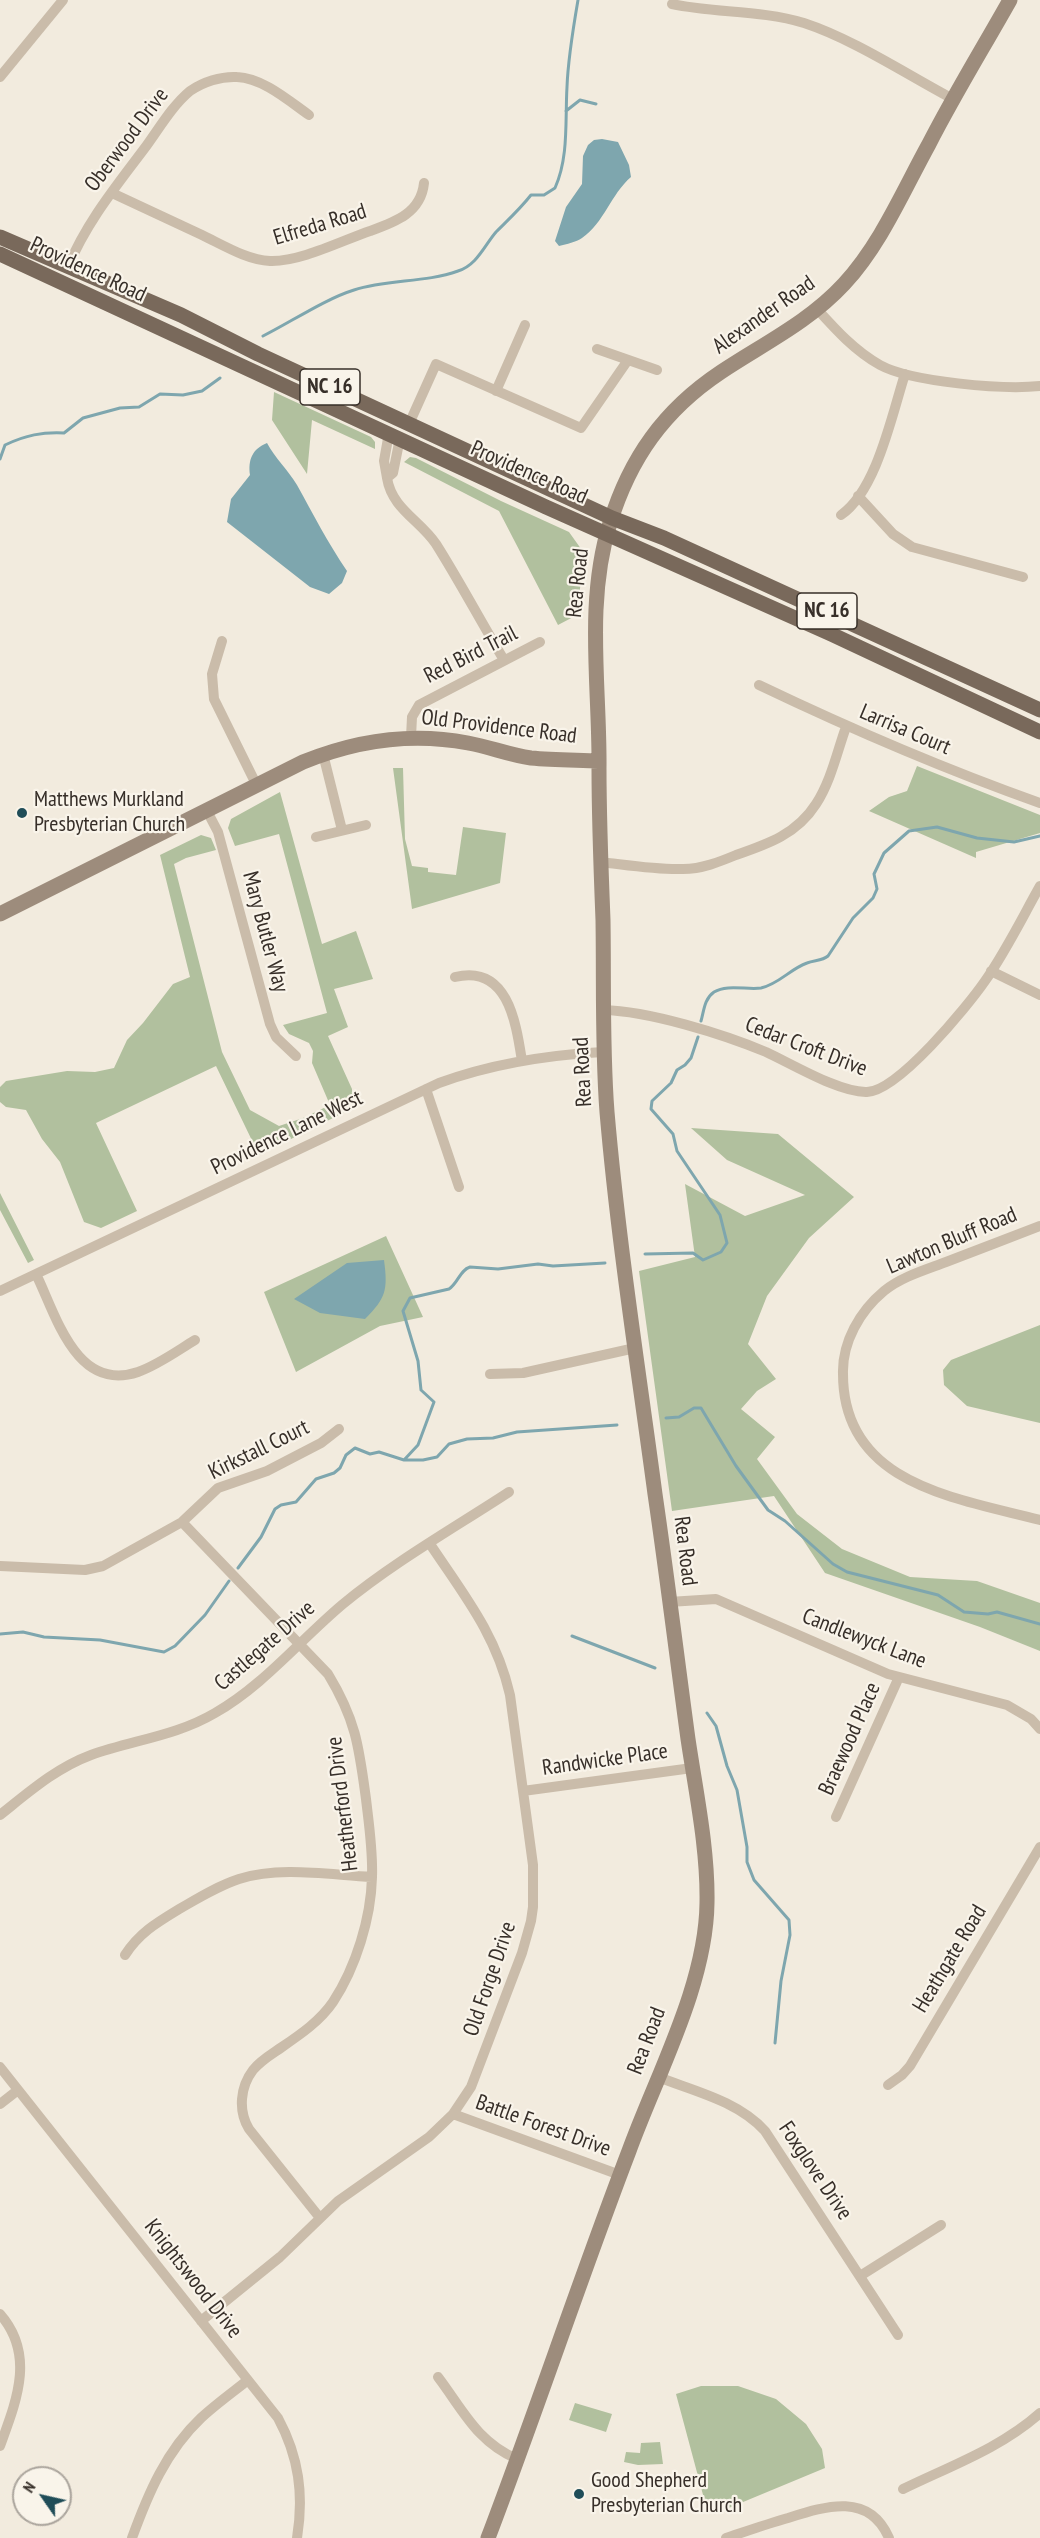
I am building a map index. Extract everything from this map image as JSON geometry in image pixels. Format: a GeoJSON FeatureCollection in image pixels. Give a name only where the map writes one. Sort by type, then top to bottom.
{"type":"FeatureCollection","features":[{"type":"Feature","properties":{"kind":"main road","name":"Alexander Road"},"geometry":{"type":"LineString","coordinates":[[607,533],[622,487],[634,463],[669,416],[708,381],[817,309],[845,283],[873,246],[1010,0]]}},
{"type":"Feature","properties":{"kind":"main road","name":"Providence Road"},"geometry":{"type":"LineString","coordinates":[[0,237],[181,315],[258,354],[612,518],[664,538],[1040,710]]}},
{"type":"Feature","properties":{"kind":"main road","name":"Providence Road"},"geometry":{"type":"LineString","coordinates":[[0,254],[546,507],[831,634],[1040,732]]}},
{"type":"Feature","properties":{"kind":"main road","name":"Rea Road"},"geometry":{"type":"LineString","coordinates":[[488,2538],[696,1971],[704,1935],[706,1884],[692,1768],[683,1744],[669,1602],[613,1173],[603,1052],[599,761],[594,605],[607,533]]}},
{"type":"Feature","properties":{"kind":"main road","name":"Old Providence Road"},"geometry":{"type":"LineString","coordinates":[[0,914],[323,754],[366,742],[411,737],[448,739],[532,758],[599,761]]}},
{"type":"Feature","properties":{"kind":"street"},"geometry":{"type":"LineString","coordinates":[[0,77],[63,0]]}},
{"type":"Feature","properties":{"kind":"street"},"geometry":{"type":"LineString","coordinates":[[672,4],[804,23],[840,38],[953,99]]}},
{"type":"Feature","properties":{"kind":"street","name":"Oberwood Drive"},"geometry":{"type":"LineString","coordinates":[[68,267],[80,237],[111,192],[183,98],[201,84],[225,78],[249,79],[277,93],[309,115]]}},
{"type":"Feature","properties":{"kind":"street","name":"Elfreda Road"},"geometry":{"type":"LineString","coordinates":[[111,192],[226,247],[269,261],[291,259],[397,220],[416,206],[423,193],[424,183]]}},
{"type":"Feature","properties":{"kind":"street"},"geometry":{"type":"LineString","coordinates":[[817,309],[863,354],[888,369],[927,379],[1008,387],[1040,386]]}},
{"type":"Feature","properties":{"kind":"street"},"geometry":{"type":"LineString","coordinates":[[496,390],[525,325]]}},
{"type":"Feature","properties":{"kind":"street"},"geometry":{"type":"LineString","coordinates":[[597,349],[657,370]]}},
{"type":"Feature","properties":{"kind":"street"},"geometry":{"type":"LineString","coordinates":[[409,424],[436,364],[581,428],[628,360]]}},
{"type":"Feature","properties":{"kind":"street"},"geometry":{"type":"LineString","coordinates":[[841,515],[858,496],[873,470],[904,374]]}},
{"type":"Feature","properties":{"kind":"street"},"geometry":{"type":"LineString","coordinates":[[394,435],[384,462],[394,497],[405,513],[434,542],[504,660]]}},
{"type":"Feature","properties":{"kind":"street"},"geometry":{"type":"LineString","coordinates":[[858,496],[893,534],[912,547],[1023,577]]}},
{"type":"Feature","properties":{"kind":"street"},"geometry":{"type":"LineString","coordinates":[[222,641],[212,674],[214,699],[257,786]]}},
{"type":"Feature","properties":{"kind":"street","name":"Red Bird Trail"},"geometry":{"type":"LineString","coordinates":[[411,737],[412,717],[419,705],[540,642]]}},
{"type":"Feature","properties":{"kind":"street","name":"Larrisa Court"},"geometry":{"type":"LineString","coordinates":[[759,685],[846,727],[1040,803]]}},
{"type":"Feature","properties":{"kind":"street"},"geometry":{"type":"LineString","coordinates":[[600,862],[682,870],[700,868],[769,845],[796,827],[816,804],[827,782],[846,727]]}},
{"type":"Feature","properties":{"kind":"street"},"geometry":{"type":"LineString","coordinates":[[323,754],[342,831]]}},
{"type":"Feature","properties":{"kind":"street","name":"Mary Butler Way"},"geometry":{"type":"LineString","coordinates":[[207,811],[218,832],[270,1024],[276,1037],[297,1056]]}},
{"type":"Feature","properties":{"kind":"street"},"geometry":{"type":"LineString","coordinates":[[316,837],[366,825]]}},
{"type":"Feature","properties":{"kind":"street","name":"Cedar Croft Drive"},"geometry":{"type":"LineString","coordinates":[[603,1010],[631,1012],[724,1036],[829,1082],[866,1093],[878,1090],[916,1060],[961,1012],[991,970],[1040,886]]}},
{"type":"Feature","properties":{"kind":"street"},"geometry":{"type":"LineString","coordinates":[[991,970],[1040,995]]}},
{"type":"Feature","properties":{"kind":"street"},"geometry":{"type":"LineString","coordinates":[[455,977],[468,974],[486,978],[509,1002],[516,1019],[522,1061]]}},
{"type":"Feature","properties":{"kind":"street","name":"Providence Lane West"},"geometry":{"type":"LineString","coordinates":[[0,1291],[426,1089],[464,1074],[522,1061],[603,1052]]}},
{"type":"Feature","properties":{"kind":"street"},"geometry":{"type":"LineString","coordinates":[[426,1089],[459,1186]]}},
{"type":"Feature","properties":{"kind":"street","name":"Lawton Bluff Road"},"geometry":{"type":"LineString","coordinates":[[1040,1226],[919,1273],[884,1291],[861,1316],[850,1336],[845,1352],[843,1385],[848,1412],[863,1442],[888,1467],[905,1479],[945,1496],[1040,1520]]}},
{"type":"Feature","properties":{"kind":"street"},"geometry":{"type":"LineString","coordinates":[[36,1274],[74,1353],[83,1362],[99,1370],[116,1375],[136,1372],[195,1340]]}},
{"type":"Feature","properties":{"kind":"street"},"geometry":{"type":"LineString","coordinates":[[489,1374],[523,1373],[635,1348]]}},
{"type":"Feature","properties":{"kind":"street","name":"Kirkstall Court"},"geometry":{"type":"LineString","coordinates":[[0,1566],[94,1570],[182,1522],[218,1488],[267,1471],[321,1443],[339,1429]]}},
{"type":"Feature","properties":{"kind":"street","name":"Castlegate Drive"},"geometry":{"type":"LineString","coordinates":[[2,1810],[74,1762],[108,1749],[174,1732],[213,1714],[246,1692],[344,1603],[509,1492]]}},
{"type":"Feature","properties":{"kind":"street","name":"Heatherford Drive"},"geometry":{"type":"LineString","coordinates":[[182,1522],[328,1674],[354,1724],[372,1850],[368,1910],[360,1941],[343,1985],[320,2018],[253,2070],[242,2097],[243,2116],[249,2129],[320,2218]]}},
{"type":"Feature","properties":{"kind":"street","name":"Old Forge Drive"},"geometry":{"type":"LineString","coordinates":[[201,2320],[280,2258],[320,2218],[357,2186],[429,2137],[453,2114],[471,2087],[522,1953],[531,1921],[533,1865],[510,1695],[499,1654],[474,1608],[430,1544]]}},
{"type":"Feature","properties":{"kind":"street","name":"Candlewyck Lane"},"geometry":{"type":"LineString","coordinates":[[669,1602],[716,1599],[854,1661],[899,1677],[1007,1705],[1038,1721]]}},
{"type":"Feature","properties":{"kind":"street","name":"Braewood Place"},"geometry":{"type":"LineString","coordinates":[[836,1817],[899,1677]]}},
{"type":"Feature","properties":{"kind":"street","name":"Randwicke Place"},"geometry":{"type":"LineString","coordinates":[[523,1791],[692,1768]]}},
{"type":"Feature","properties":{"kind":"street","name":"Heathgate Road"},"geometry":{"type":"LineString","coordinates":[[888,2085],[903,2075],[910,2066],[1040,1847]]}},
{"type":"Feature","properties":{"kind":"street"},"geometry":{"type":"LineString","coordinates":[[125,1955],[134,1941],[149,1927],[210,1891],[241,1879],[284,1873],[372,1877]]}},
{"type":"Feature","properties":{"kind":"street","name":"Knightswood Drive"},"geometry":{"type":"LineString","coordinates":[[0,2067],[278,2418],[293,2452],[301,2496],[297,2538]]}},
{"type":"Feature","properties":{"kind":"street","name":"Foxglove Drive"},"geometry":{"type":"LineString","coordinates":[[658,2077],[735,2107],[760,2125],[898,2335]]}},
{"type":"Feature","properties":{"kind":"street"},"geometry":{"type":"LineString","coordinates":[[0,2104],[18,2090]]}},
{"type":"Feature","properties":{"kind":"street","name":"Battle Forest Drive"},"geometry":{"type":"LineString","coordinates":[[453,2114],[620,2175]]}},
{"type":"Feature","properties":{"kind":"street"},"geometry":{"type":"LineString","coordinates":[[860,2276],[941,2224]]}},
{"type":"Feature","properties":{"kind":"street"},"geometry":{"type":"LineString","coordinates":[[0,2314],[15,2338],[21,2371],[16,2401],[0,2446]]}},
{"type":"Feature","properties":{"kind":"street"},"geometry":{"type":"LineString","coordinates":[[438,2377],[479,2434],[502,2452],[517,2459]]}},
{"type":"Feature","properties":{"kind":"street"},"geometry":{"type":"LineString","coordinates":[[132,2538],[150,2491],[169,2457],[201,2418],[248,2380]]}},
{"type":"Feature","properties":{"kind":"street"},"geometry":{"type":"LineString","coordinates":[[903,2489],[996,2445],[1040,2413]]}},
{"type":"Feature","properties":{"kind":"street"},"geometry":{"type":"LineString","coordinates":[[726,2538],[814,2510],[845,2506],[870,2513],[883,2526],[889,2538]]}},
{"type":"Feature","properties":{"kind":"green space"},"geometry":{"type":"Polygon","coordinates":[[[274,392],[371,437],[375,442],[375,449],[312,420],[307,474],[272,420],[274,392]]]}},
{"type":"Feature","properties":{"kind":"green space"},"geometry":{"type":"Polygon","coordinates":[[[410,457],[569,532],[584,553],[577,615],[558,625],[499,511],[404,462],[410,457]]]}},
{"type":"Feature","properties":{"kind":"green space"},"geometry":{"type":"Polygon","coordinates":[[[917,766],[1040,815],[1040,833],[976,852],[976,858],[869,811],[889,797],[907,791],[917,766]]]}},
{"type":"Feature","properties":{"kind":"green space"},"geometry":{"type":"Polygon","coordinates":[[[393,768],[403,768],[405,839],[412,866],[428,868],[428,872],[456,875],[463,827],[506,833],[500,883],[412,909],[393,768]]]}},
{"type":"Feature","properties":{"kind":"green space"},"geometry":{"type":"Polygon","coordinates":[[[280,792],[322,944],[356,931],[373,979],[334,989],[348,1027],[328,1036],[352,1089],[352,1100],[343,1113],[259,1155],[216,1066],[96,1123],[137,1211],[101,1228],[84,1222],[60,1162],[42,1139],[26,1110],[6,1107],[0,1102],[0,1087],[6,1081],[67,1071],[95,1072],[114,1068],[127,1040],[173,984],[190,977],[160,855],[201,835],[211,838],[216,850],[186,858],[174,864],[222,1052],[250,1110],[279,1126],[330,1105],[312,1063],[313,1051],[309,1043],[289,1034],[283,1025],[327,1013],[279,834],[235,846],[228,828],[231,819],[280,792]]]}},
{"type":"Feature","properties":{"kind":"green space"},"geometry":{"type":"Polygon","coordinates":[[[691,1128],[778,1134],[854,1197],[809,1238],[767,1296],[748,1344],[776,1379],[757,1391],[741,1409],[775,1437],[757,1459],[797,1514],[842,1549],[910,1577],[977,1581],[1040,1603],[1040,1651],[980,1627],[825,1573],[774,1496],[672,1511],[639,1271],[695,1257],[685,1184],[745,1216],[805,1195],[727,1160],[691,1128]]]}},
{"type":"Feature","properties":{"kind":"green space"},"geometry":{"type":"Polygon","coordinates":[[[0,1193],[34,1260],[28,1263],[0,1210],[0,1193]]]}},
{"type":"Feature","properties":{"kind":"green space"},"geometry":{"type":"Polygon","coordinates":[[[386,1236],[423,1317],[380,1326],[296,1372],[264,1292],[386,1236]]]}},
{"type":"Feature","properties":{"kind":"green space"},"geometry":{"type":"Polygon","coordinates":[[[1040,1325],[1040,1423],[967,1406],[944,1385],[943,1370],[951,1360],[1040,1325]]]}},
{"type":"Feature","properties":{"kind":"green space"},"geometry":{"type":"Polygon","coordinates":[[[701,2386],[738,2386],[776,2399],[806,2424],[822,2449],[825,2468],[719,2512],[712,2511],[706,2506],[676,2394],[701,2386]]]}},
{"type":"Feature","properties":{"kind":"green space"},"geometry":{"type":"Polygon","coordinates":[[[575,2403],[612,2414],[606,2432],[569,2420],[575,2403]]]}},
{"type":"Feature","properties":{"kind":"green space"},"geometry":{"type":"Polygon","coordinates":[[[660,2442],[663,2464],[638,2465],[624,2462],[626,2452],[640,2453],[641,2443],[660,2442]]]}},
{"type":"Feature","properties":{"kind":"water"},"geometry":{"type":"Polygon","coordinates":[[[594,140],[618,142],[629,165],[631,177],[590,232],[577,241],[559,246],[555,241],[566,207],[582,184],[583,156],[588,145],[594,140]]]}},
{"type":"Feature","properties":{"kind":"water"},"geometry":{"type":"Polygon","coordinates":[[[267,443],[297,485],[347,571],[342,583],[329,594],[310,587],[227,522],[231,499],[250,475],[252,456],[258,448],[267,443]]]}},
{"type":"Feature","properties":{"kind":"water"},"geometry":{"type":"Polygon","coordinates":[[[384,1260],[386,1279],[384,1293],[365,1319],[320,1313],[294,1299],[347,1263],[384,1260]]]}},
{"type":"Feature","properties":{"kind":"waterway"},"geometry":{"type":"LineString","coordinates":[[263,336],[320,305],[354,290],[445,275],[465,268],[475,260],[496,232],[531,195],[544,195],[555,188],[566,138],[568,65],[578,0]]}},
{"type":"Feature","properties":{"kind":"waterway"},"geometry":{"type":"LineString","coordinates":[[566,111],[580,100],[596,104]]}},
{"type":"Feature","properties":{"kind":"waterway"},"geometry":{"type":"LineString","coordinates":[[0,459],[5,445],[20,439],[41,434],[64,433],[83,418],[120,408],[139,407],[160,394],[183,395],[202,391],[220,378]]}},
{"type":"Feature","properties":{"kind":"waterway"},"geometry":{"type":"LineString","coordinates":[[701,1021],[706,1002],[714,992],[725,988],[761,988],[801,966],[828,956],[853,918],[873,898],[877,889],[874,874],[884,853],[909,831],[937,827],[977,838],[1014,842],[1040,836]]}},
{"type":"Feature","properties":{"kind":"waterway"},"geometry":{"type":"LineString","coordinates":[[645,1254],[693,1253],[703,1260],[721,1252],[727,1243],[720,1215],[677,1151],[673,1134],[651,1109],[652,1101],[671,1083],[677,1070],[691,1058],[698,1037]]}},
{"type":"Feature","properties":{"kind":"waterway"},"geometry":{"type":"LineString","coordinates":[[404,1460],[418,1445],[434,1402],[421,1390],[418,1361],[403,1311],[410,1298],[449,1289],[470,1267],[498,1269],[538,1264],[553,1266],[605,1263]]}},
{"type":"Feature","properties":{"kind":"waterway"},"geometry":{"type":"LineString","coordinates":[[666,1418],[679,1417],[694,1408],[701,1408],[736,1466],[768,1510],[785,1521],[833,1564],[847,1572],[938,1595],[964,1612],[988,1614],[997,1612],[1040,1624]]}},
{"type":"Feature","properties":{"kind":"waterway"},"geometry":{"type":"LineString","coordinates":[[238,1568],[261,1537],[275,1509],[281,1505],[296,1502],[316,1479],[334,1473],[340,1468],[346,1455],[355,1448],[370,1454],[379,1452],[404,1460],[423,1460],[437,1457],[449,1444],[467,1439],[493,1438],[517,1432],[617,1425]]}},
{"type":"Feature","properties":{"kind":"waterway"},"geometry":{"type":"LineString","coordinates":[[0,1634],[23,1632],[44,1637],[100,1640],[164,1652],[175,1646],[205,1615],[229,1581]]}},
{"type":"Feature","properties":{"kind":"waterway"},"geometry":{"type":"LineString","coordinates":[[572,1636],[655,1668]]}},
{"type":"Feature","properties":{"kind":"waterway"},"geometry":{"type":"LineString","coordinates":[[707,1713],[716,1726],[727,1766],[737,1790],[747,1847],[747,1862],[754,1880],[789,1920],[790,1935],[781,1981],[775,2043]]}},
{"type":"Feature","properties":{"kind":"place","name":"Matthews Murkland Presbyterian Church"},"geometry":{"type":"Point","coordinates":[22,813]}},
{"type":"Feature","properties":{"kind":"place","name":"Good Shepherd Presbyterian Church"},"geometry":{"type":"Point","coordinates":[579,2494]}}]}
